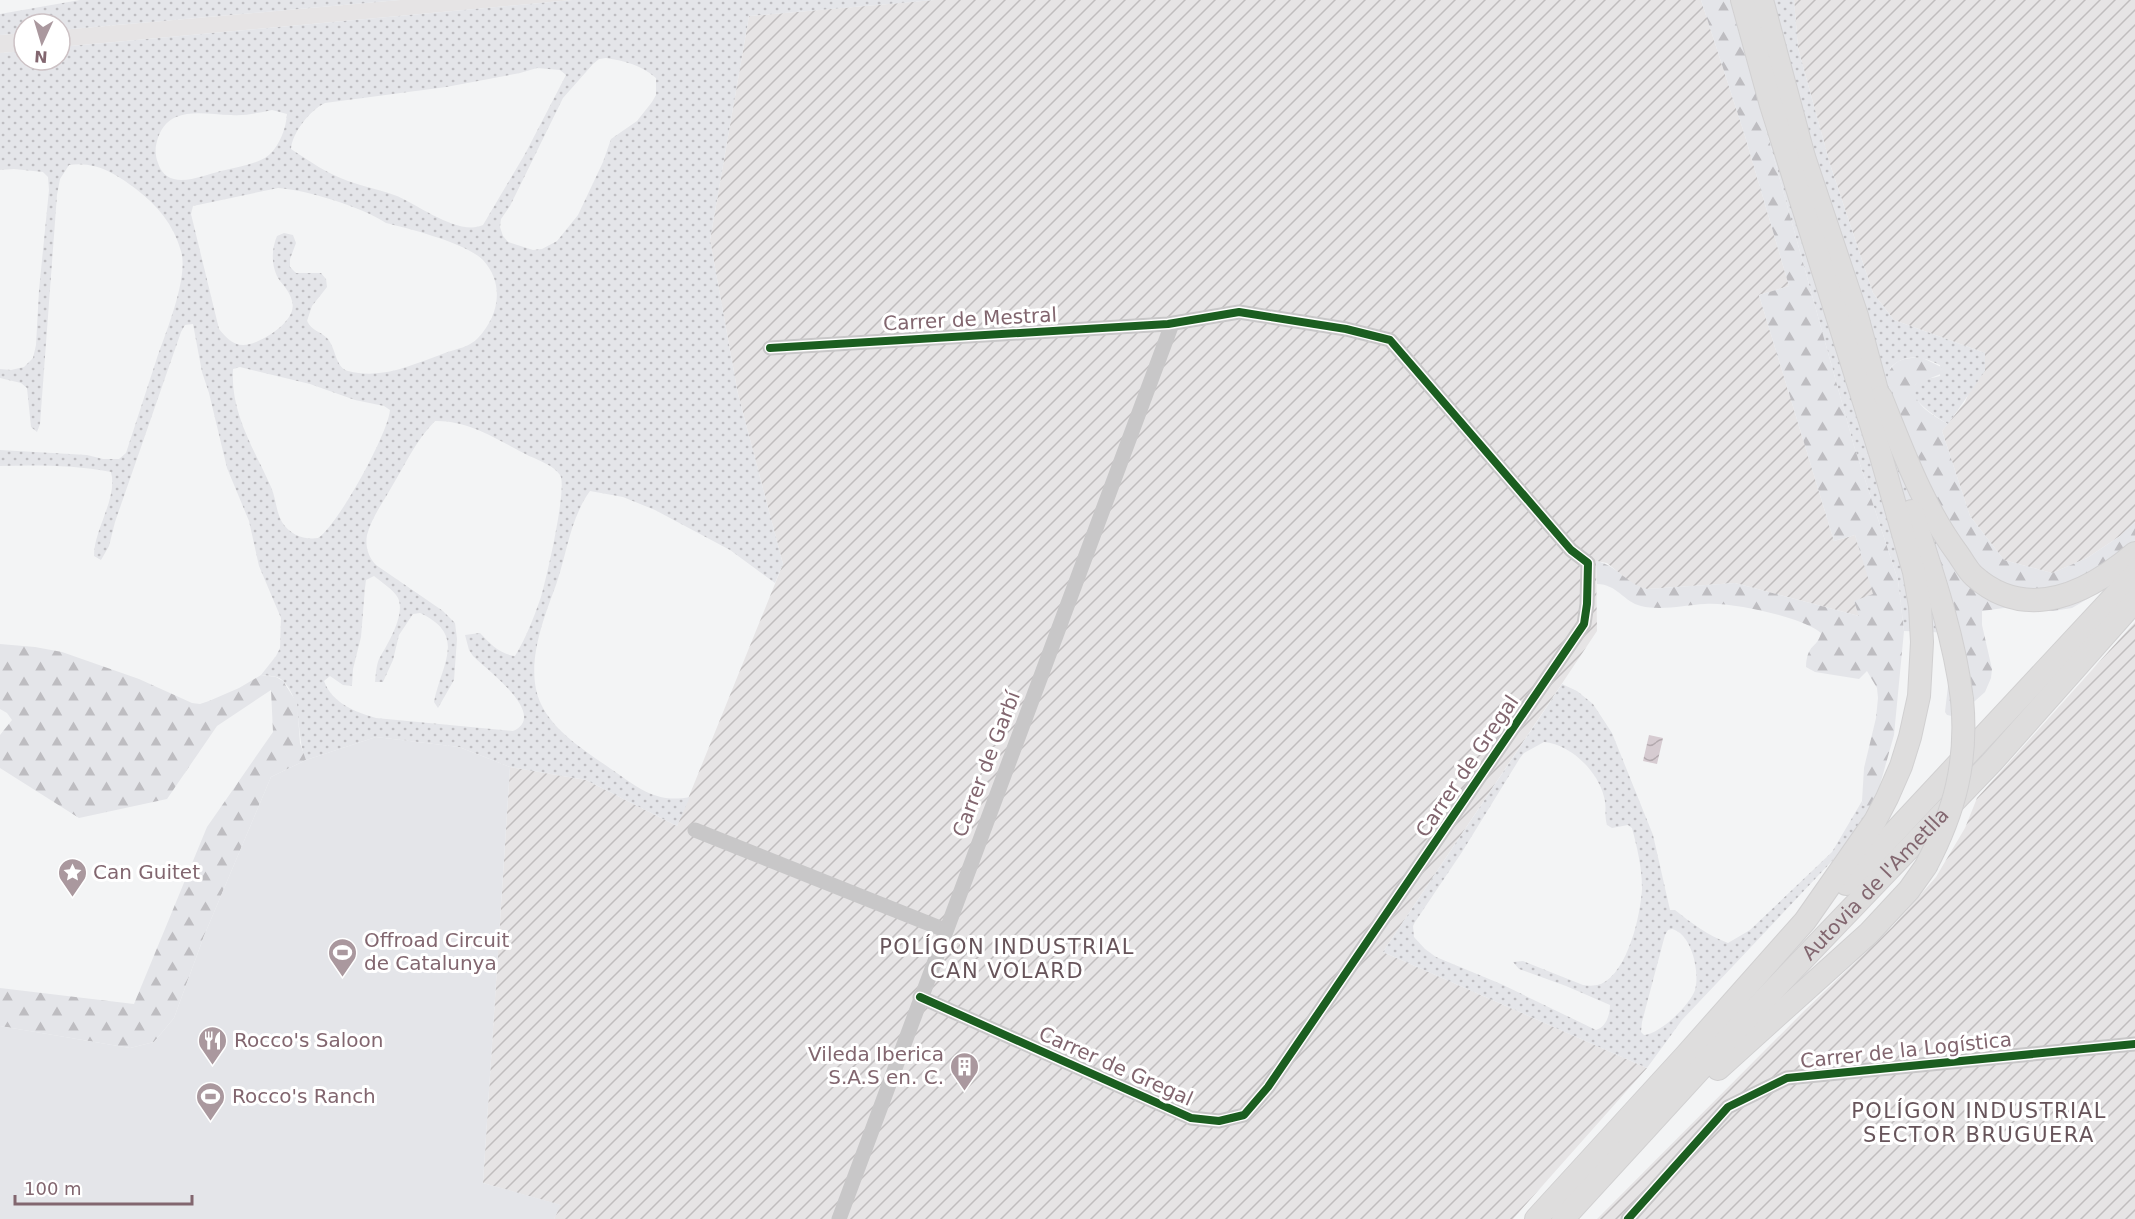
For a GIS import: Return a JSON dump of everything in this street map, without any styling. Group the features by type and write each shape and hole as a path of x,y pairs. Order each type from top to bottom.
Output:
{"highway":[{"path":"1536,1219 1686,1055 1804,921 1875,821 1901,766 1919,696 1922,642 1920,606 1914,572 1881,456 1790,167 1742,0"},
{"path":"1563,1219 1612,1165 1869,933 1903,898 1926,866 1948,819 1958,782 1963,739 1959,672 1857,316 1804,157 1762,0"},
{"path":"1876,386 1905,456 1949,543 1973,576 1990,588 2012,597 2037,601 2053,599 2083,590 2135,553"},
{"name":"Autovia de l'Ametlla","path":"1804,921 1846,883 2135,574"},
{"name":"Autovia de l'Ametlla","path":"1612,1165 1767,996 1992,762 2135,601"}],"street":[{"name":"Carrer de Gregal","path":"920,998 1191,1118 1219,1121 1244,1115 1268,1087 1584,624 1588,563 1571,550 1390,340 1346,329 1239,312 1172,324"},
{"name":"Carrer de Mestral","path":"770,348 1172,324"},
{"name":"Carrer de Garbí","path":"839,1219 1172,324"},
{"path":"695,830 945,930"},
{"name":"Carrer de la Logística","path":"1628,1219 1728,1107 1787,1078 2135,1044"}],"shaded area":[{"path":"400,0 572,0 72,46 72,29"},
{"path":"934,0 1701,0 1745,136 1789,286 1759,295 1834,541 1855,535 1874,594 1859,616 1735,583 1647,589 1635,586 1607,563 1596,561 1597,631 1383,952 1647,1068 1513,1219 554,1219 560,1205 483,1183 510,767 586,780 677,826 783,564 738,394 710,240 749,16"},
{"path":"1794,0 2135,0 2135,522 2120,536 2087,558 2052,573 2004,560 1970,516 1942,431 1965,402 1985,353 1894,320 1873,293 1830,164 1798,48"},
{"path":"12,34 12,52 0,53 0,35"},
{"path":"2135,622 2135,1219 1597,1219 1804,1011 1892,927 1936,877 1965,828 1977,798"}],"green space":[{"path":"80,0 400,0 72,29 72,12 12,12 12,34 0,35 0,14"},
{"path":"572,0 934,0 749,16 710,240 738,394 783,564 775,583 730,550 655,510 623,497 590,491 578,513 541,629 534,675 536,690 547,714 572,741 638,788 667,798 690,797 677,826 586,780 510,767 459,747 376,737 306,760 297,709 290,689 278,678 261,675 280,648 281,618 259,566 249,521 227,468 202,372 193,324 185,325 181,332 115,522 109,546 101,560 94,556 95,546 109,503 111,472 56,466 0,466 0,450 87,455 103,459 119,459 126,453 175,306 183,262 178,241 169,224 144,195 105,170 88,165 69,165 60,179 57,195 40,424 37,432 31,427 27,388 21,383 0,378 0,369 11,370 24,367 33,358 49,190 48,177 43,172 0,170 0,53 12,52 12,72 72,72 72,46","holes":["606,58 639,67 656,78 656,95 637,121 611,139 603,162 578,215 557,241 542,249 533,250 508,242 500,227 501,219 510,206 563,98 599,59","537,68 560,70 566,75 525,154 483,225 463,227 451,223 397,196 333,175 291,149 295,136 303,123 319,106 325,103 446,87","272,110 287,114 279,141 273,151 264,158 246,165 185,180 177,180 162,172 156,158 156,144 166,123 172,119 189,114 241,115","278,188 304,192 349,205 386,223 437,237 475,254 490,269 497,289 497,300 491,320 475,341 467,346 398,370 374,374 348,371 340,366 327,338 311,327 307,321 312,306 327,287 326,279 321,273 296,273 290,267 290,259 296,243 293,235 284,233 277,236 273,259 277,276 292,301 293,308 290,315 271,334 250,344 241,345 229,340 219,329 191,214 193,206","240,367 310,384 355,400 384,406 390,410 381,438 361,478 327,530 318,538 298,536 282,522 271,487 239,415 233,385 233,369","435,421 460,424 484,433 546,464 560,475 562,483 559,514 544,587 530,627 515,656 500,651 480,633 465,635 473,656 512,693 520,704 524,714 522,724 513,731 376,718 345,706 338,701 324,681 330,676 343,685 352,686 353,669 361,637 366,580 374,576 394,592 400,605 398,621 378,662 375,682 383,682 393,660 399,635 413,614 420,613 435,622 443,631 447,641 448,652 434,702 438,708 454,680 457,639 455,623 443,611 376,565 369,555 366,539 374,517 411,453"]},
{"path":"1701,0 1730,0 1854,446 1898,580 1904,631 1894,735 1874,806 1864,806 1862,801 1864,768 1876,718 1877,688 1867,671 1859,679 1815,672 1806,667 1808,654 1821,633 1807,625 1779,615 1731,605 1705,604 1657,608 1641,606 1610,587 1597,584 1596,561 1610,566 1633,583 1647,589 1735,583 1859,616 1854,601 1873,594 1855,535 1834,541 1759,295 1789,286 1745,136"},
{"path":"1730,0 1794,0 1798,48 1830,164 1873,293 1894,320 1985,353 1985,371 1948,424 1923,406 1913,394 1913,388 1917,383 1940,376 1940,365 1920,358 1907,358 1890,368 1939,519 1955,633 1904,631 1898,580 1854,446"},
{"path":"1923,358 1943,368 1943,373 1916,384 1914,387 1917,399 1925,409 1948,424 1942,431 1970,516 2004,560 2052,573 2087,558 2120,536 2135,522 2135,557 2089,598 2072,608 2053,611 2004,608 1982,611 1982,625 1992,669 1991,678 1985,692 1957,717 1947,715 1945,712 1949,677 1937,556 1939,519 1905,438 1888,376 1893,366 1901,360"},
{"path":"0,644 62,652 139,679 192,703 200,704 239,688 261,675 276,677 283,681 297,703 300,743 306,760 271,777 204,936 174,1018 154,1042 130,1048 0,1026 0,988 134,1004 207,827 273,732 271,690 217,726 167,799 79,818 0,768 0,735 12,720 0,709"},
{"path":"1562,684 1577,691 1593,704 1612,733 1653,835 1670,910 1675,910 1700,929 1728,943 1750,930 1832,852 1862,801 1864,806 1874,806 1833,860 1682,1020 1647,1068 1383,952","holes":["1544,742 1573,753 1589,769 1601,787 1607,825 1612,828 1628,825 1632,828 1639,857 1642,888 1636,927 1626,955 1619,968 1610,977 1599,985 1583,985 1523,961 1513,962 1519,969 1610,1005 1607,1020 1596,1030 1501,984 1436,957 1414,937 1415,922 1462,852 1520,758 1524,753","1672,929 1685,938 1693,955 1696,974 1695,990 1674,1018 1658,1030 1644,1035 1641,1032 1642,1022 1665,935 1668,930"]},
{"name":"Offroad Circuit de Catalunya","path":"376,737 459,747 510,767 483,1183 561,1205 554,1219 0,1219 0,1026 130,1048 154,1042 174,1018 204,936 271,777 306,760"}],"water":[{"path":"1649,735 1663,738 1657,764 1643,761"}],"cycle path":[{"path":"770,348 1168,324 1239,312 1346,329 1390,340 1571,550 1588,563 1584,624 1268,1087 1244,1115 1219,1121 1191,1118 920,997"},
{"path":"1628,1219 1728,1107 1787,1078 2135,1044"}],"place":[{"name":"Can Guitet","path":"72,898"},
{"name":"Offroad Circuit de Catalunya","path":"343,978"},
{"name":"Rocco's Saloon","path":"213,1066"},
{"name":"Vileda Iberica S.A.S en. C.","path":"965,1092"},
{"name":"Rocco's Ranch","path":"211,1122"}],"district":[{"name":"POLÍGON INDUSTRIAL CAN VOLARD","path":"1007,959"},
{"name":"POLÍGON INDUSTRIAL SECTOR BRUGUERA","path":"1979,1123"}]}
